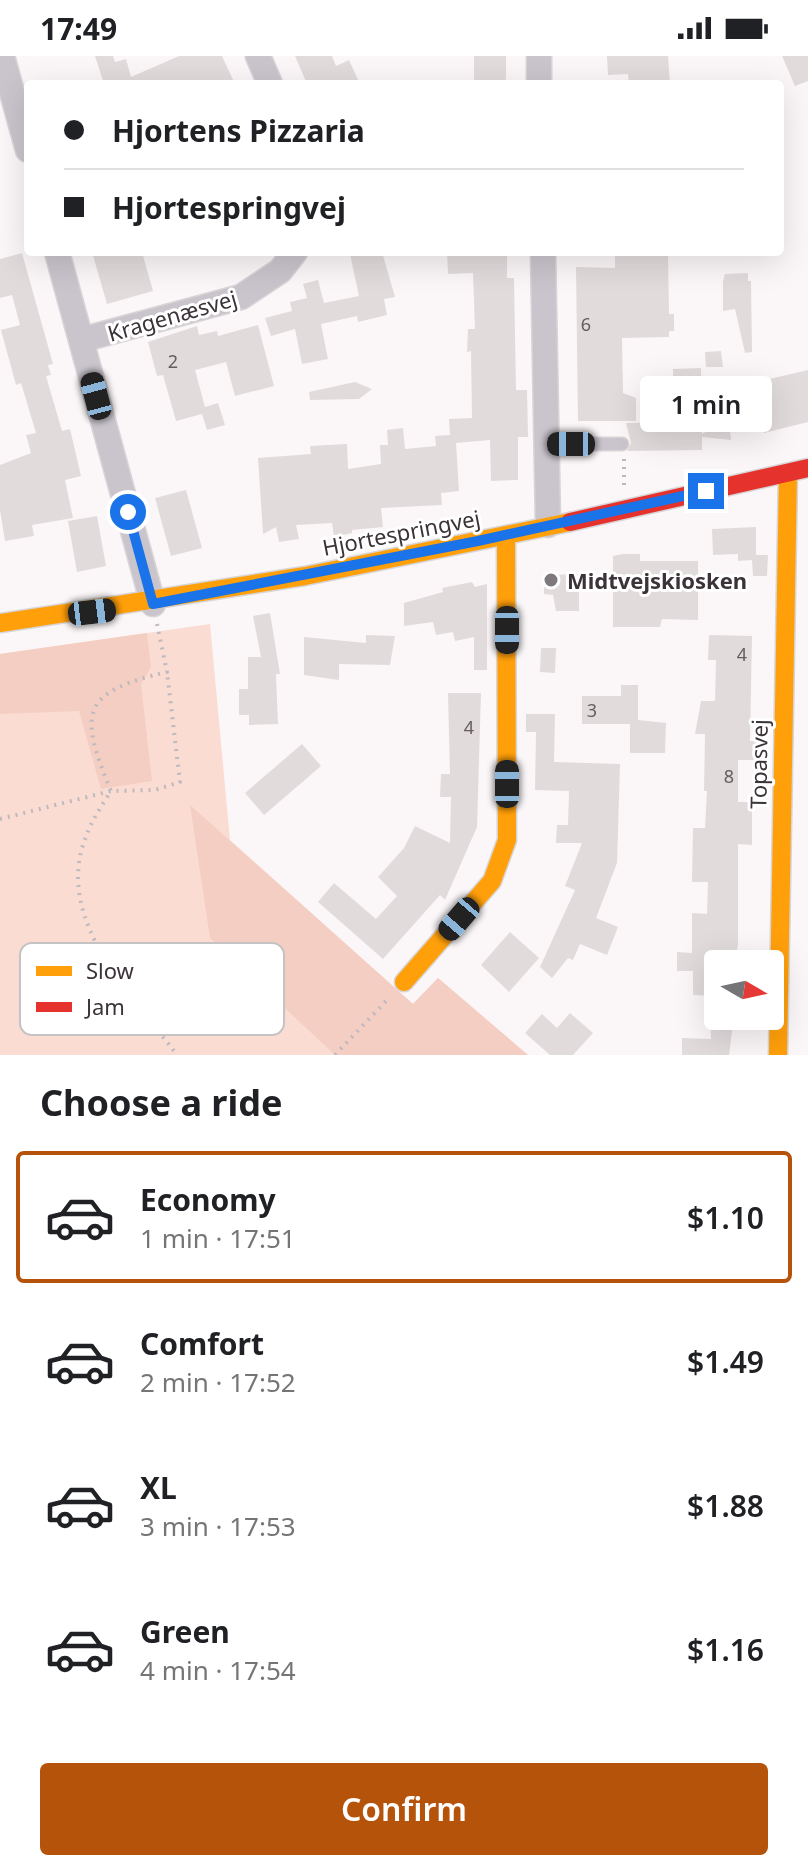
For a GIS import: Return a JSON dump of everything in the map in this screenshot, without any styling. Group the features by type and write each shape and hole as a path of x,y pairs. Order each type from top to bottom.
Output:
{"street":[{"path":"2,56 24,136"},
{"path":"258,56 268,80"},
{"path":"539,56 539,80"},
{"path":"58,256 153,604"},
{"name":"Kragenæsvej","path":"81,340 241,297 280,271 292,256"},
{"path":"543,256 548,525"},
{"name":"Hjortespringvej","path":"0,623 153,604 506,535 808,468"},
{"name":"Topasvej","path":"778,1055 788,473"},
{"path":"404,982 492,881 507,840 506,535"}],"lane":[{"path":"546,444 622,444"}],"path":[{"path":"622,444 624,508"},
{"path":"0,819 111,791 155,790 180,782 167,672 153,604"},
{"path":"111,791 93,749 90,730 93,711 120,683 167,672"},
{"path":"96,943 80,895 82,846 111,791"},
{"path":"335,1055 404,982"},
{"path":"162,1035 177,1055"}],"shaded area":[{"path":"210,624 230,840 413,1004 438,978 528,1055 0,1055 0,654"},
{"path":"147,633 151,667 141,684 152,781 101,789 79,711 0,714 0,654"},
{"path":"190,805 413,1004 438,978 528,1055 335,1055 284,1007 284,943 215,943 210,938"}],"building":[{"path":"95,56 113,56 115,62 126,59 131,77 179,56 222,56 233,80 103,80"},
{"path":"295,56 332,56 336,66 349,60 358,80 305,80"},
{"path":"474,56 506,56 505,80 474,80"},
{"path":"607,56 668,56 670,80 629,80 628,74 608,75"},
{"path":"782,56 808,56 808,81 795,86"},
{"path":"22,253 53,364 48,365 51,375 46,376 62,431 70,429 81,476 65,480 73,518 32,525 34,536 5,541 0,510 0,465 31,453 26,435 36,433 21,383 16,385 1,330 20,325 12,295 0,298 0,259"},
{"path":"93,256 143,256 153,291 107,304"},
{"path":"350,256 383,256 395,297 384,299 387,315 358,322 357,316 321,324 328,359 302,364 295,329 271,336 265,318 292,311 290,302 307,298 303,284 318,280 324,303 359,296"},
{"path":"447,256 507,256 507,278 514,278 516,390 527,390 528,437 518,437 518,480 491,481 490,440 456,443 459,491 441,493 442,505 381,508 383,527 352,530 352,533 334,537 332,523 296,525 299,539 279,542 276,527 263,534 258,458 311,454 310,446 347,444 348,469 381,464 380,445 388,445 387,430 403,428 405,449 436,446 435,436 450,435 449,419 472,418 471,351 467,352 468,329 475,329 473,273 448,274"},
{"path":"615,256 668,256 669,314 674,314 674,331 669,331 669,337 622,338 623,393 636,398 636,421 578,421 576,267 615,268"},
{"path":"748,273 748,281 751,281 752,352 745,353 735,309 723,311 723,281 725,274"},
{"path":"258,325 274,386 235,396 226,362 195,370 205,407 218,403 225,425 207,430 202,414 176,421 163,375 157,376 148,342 197,326 199,335 217,331 218,336"},
{"path":"721,351 723,367 706,367 705,352"},
{"path":"701,368 702,434 729,419 731,440 702,437 702,450 627,451 631,443 626,423 674,422 673,369"},
{"path":"808,370 808,422 764,433 758,410 767,408 761,381"},
{"path":"355,382 372,389 359,399 310,400 309,392"},
{"path":"186,490 202,548 171,556 155,498"},
{"path":"97,516 106,566 77,572 68,521"},
{"path":"756,527 756,555 768,555 767,576 753,576 752,560 738,561 738,554 713,555 712,529"},
{"path":"640,554 640,561 698,561 698,620 662,619 660,627 613,627 613,556"},
{"path":"579,574 579,611 556,611 553,595 544,594 544,575"},
{"path":"472,582 475,587 487,584 487,670 474,670 474,637 455,641 453,632 436,635 433,622 404,626 404,603 443,592 442,588"},
{"path":"270,613 280,674 276,674 278,724 249,725 249,715 239,715 239,689 248,689 248,657 261,657 253,616"},
{"path":"366,635 395,636 390,665 339,664 339,680 304,675 304,637 366,643"},
{"path":"709,635 752,636 750,741 764,741 764,760 738,760 738,802 752,802 752,845 738,844 738,944 737,950 704,950 704,995 693,995 693,971 677,971 677,952 692,953 692,913 707,914 708,882 692,882 693,828 705,828 707,791 704,791 705,734 695,734 701,701 715,701 716,660 708,660"},
{"path":"541,648 556,648 555,673 540,672"},
{"path":"621,685 638,685 638,720 666,723 665,753 630,753 630,724 582,724 582,696 621,696"},
{"path":"448,693 481,693 477,827 445,900 440,895 383,959 318,902 334,883 376,919 397,896 378,877 404,848 415,826 450,843 451,797 440,797 441,774 450,774"},
{"path":"526,714 555,714 554,762 620,764 617,863 596,918 618,927 607,955 580,944 573,960 568,958 552,978 540,967 575,890 565,886 582,843 556,843 557,825 568,825 569,791 535,790 536,732 526,732"},
{"path":"302,744 321,766 264,815 245,793"},
{"path":"510,932 539,958 509,992 481,965"},
{"path":"570,1013 593,1033 573,1055 550,1055 525,1033 542,1014 557,1028"},
{"path":"711,1030 732,1030 729,1055 682,1055 682,1038 711,1039"}],"traffic: slow":[{"path":"778,1055 788,473"},
{"path":"0,623 305,576 570,522"},
{"path":"404,982 492,881 507,840 506,535"}],"traffic: jam":[{"path":"570,522 808,468"}],"place":[{"name":"Midtvejskiosken","path":"551,580"}],"route":[{"path":"128,512 153,604 478,541 706,491"}]}
